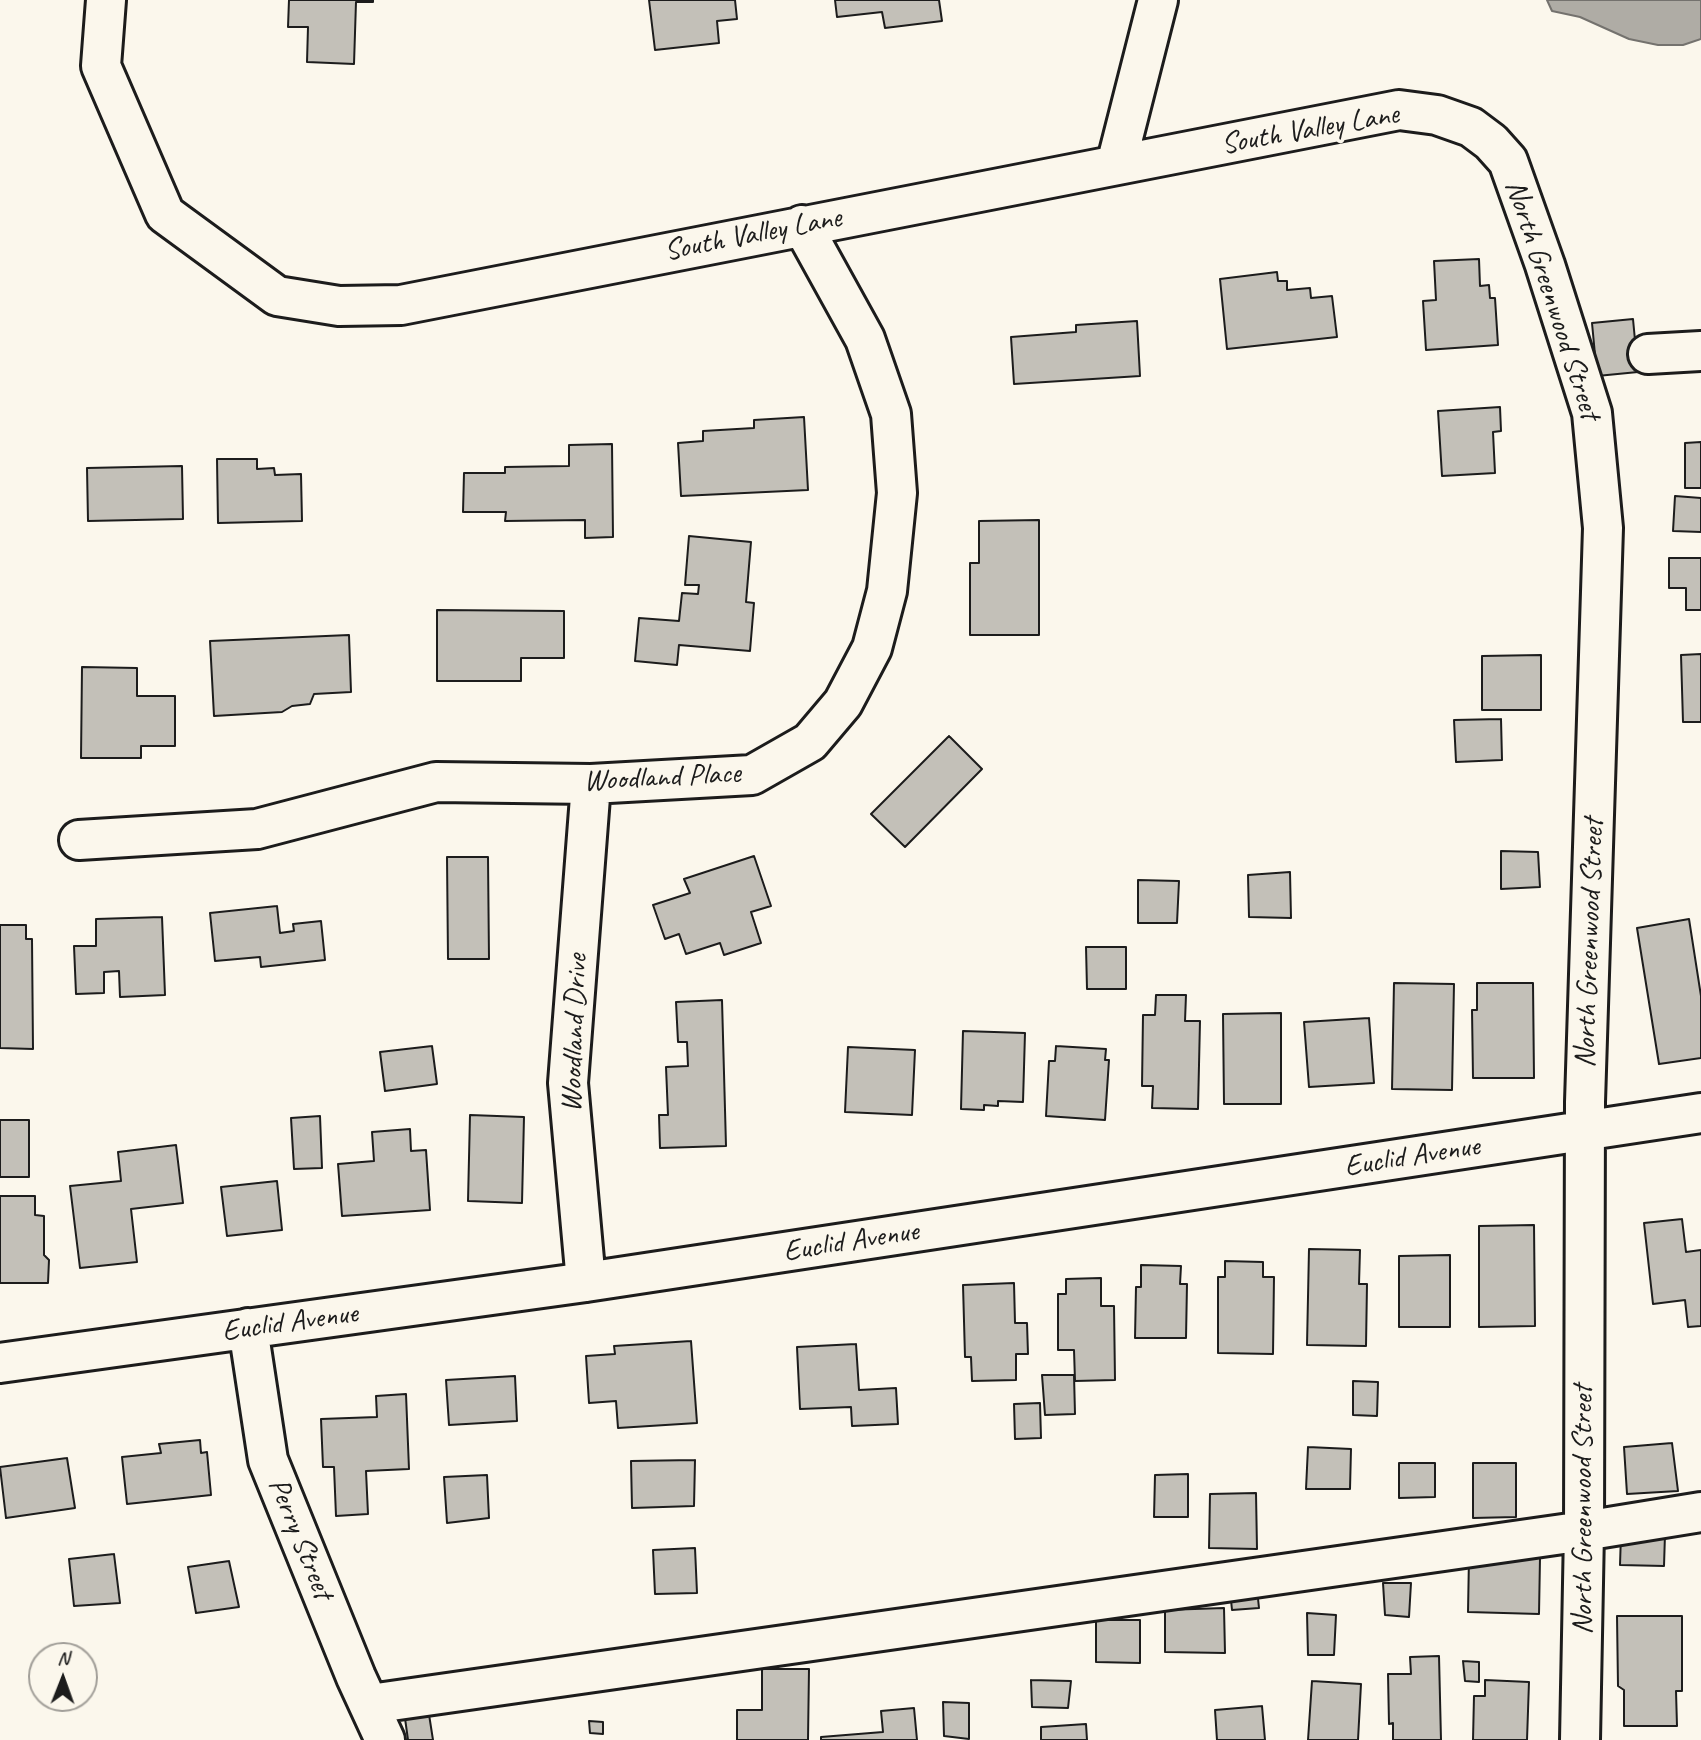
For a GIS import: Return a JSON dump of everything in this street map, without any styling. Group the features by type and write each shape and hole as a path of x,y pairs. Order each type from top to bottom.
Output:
{"street":[{"name":"South Valley Lane","path":"106,0 102,66 165,214 277,296 339,306 401,305 1399,110 1437,115 1471,127 1491,142 1508,161"},
{"path":"1116,165 1158,0"},
{"name":"North Greenwood Street","path":"1508,161 1545,265 1592,413 1604,528 1584,1131 1584,1531 1580,1740"},
{"name":"Woodland Place","path":"79,840 257,829 436,782 590,784 752,775 810,742 843,703 872,648 887,591 897,493 891,414 865,339 802,225"},
{"path":"1648,354 1701,351"},
{"name":"Woodland Drive","path":"586,1282 568,1083 590,784"},
{"name":"Euclid Avenue","path":"0,1363 586,1282 1701,1113"},
{"name":"Perry Street","path":"248,1328 268,1460 356,1677 385,1740"},
{"path":"370,1704 1584,1531 1701,1512"}],"shaded area":[{"path":"1547,0 1701,0 1701,39 1683,45 1658,45 1629,39 1580,17 1552,11"}],"building":[{"path":"289,0 373,0 356,2 354,64 307,62 308,27 288,27"},
{"path":"649,0 735,0 737,19 717,21 719,43 655,50"},
{"path":"835,0 939,0 942,21 885,28 882,12 837,17"},
{"path":"1479,259 1480,286 1489,285 1490,298 1495,298 1498,345 1426,350 1423,301 1436,300 1434,261"},
{"path":"1277,272 1278,281 1287,281 1287,290 1310,288 1311,298 1332,296 1337,337 1227,349 1220,279"},
{"path":"1633,319 1638,372 1597,376 1592,323"},
{"path":"1137,321 1140,376 1014,384 1011,337 1076,332 1076,325"},
{"path":"1500,407 1501,431 1493,432 1495,473 1442,476 1438,411"},
{"path":"804,417 808,490 681,496 678,443 703,441 703,431 754,428 754,420"},
{"path":"1701,442 1701,488 1685,488 1685,443"},
{"path":"612,444 613,537 585,538 585,520 505,521 506,512 463,512 464,473 505,473 505,467 569,466 569,445"},
{"path":"217,459 257,459 257,469 274,468 275,475 301,474 302,521 218,523"},
{"path":"182,466 183,519 88,521 87,468"},
{"path":"1675,496 1701,498 1701,532 1673,531"},
{"path":"1039,520 1039,635 970,635 970,563 979,563 979,521"},
{"path":"689,536 751,542 746,602 754,603 750,651 679,645 677,665 635,661 639,618 679,621 682,593 698,594 699,585 685,585"},
{"path":"1669,558 1701,558 1701,610 1686,610 1686,588 1669,588"},
{"path":"437,610 564,611 564,658 521,658 521,681 437,681"},
{"path":"349,635 351,692 314,694 310,704 292,706 282,712 214,716 210,641"},
{"path":"1701,654 1701,722 1683,722 1681,655"},
{"path":"1541,655 1541,710 1482,710 1482,656"},
{"path":"82,667 137,668 137,696 175,696 175,746 141,746 141,758 81,758"},
{"path":"1501,719 1502,760 1456,762 1454,720"},
{"path":"949,736 982,769 905,847 871,814"},
{"path":"1501,851 1538,852 1540,887 1501,889"},
{"path":"754,856 771,906 751,912 761,943 724,955 720,943 686,954 679,934 665,939 653,905 690,893 684,879"},
{"path":"447,857 488,857 489,959 448,959"},
{"path":"1290,872 1291,918 1249,917 1248,875"},
{"path":"1138,880 1179,881 1177,923 1138,923"},
{"path":"277,906 280,933 294,931 293,924 321,921 325,960 261,967 260,957 215,961 210,913"},
{"path":"162,917 165,995 120,997 119,971 104,972 104,993 76,994 74,946 96,946 96,919"},
{"path":"1689,919 1701,996 1701,1058 1659,1064 1637,928"},
{"path":"0,925 26,925 26,939 32,939 33,1049 0,1048"},
{"path":"1086,947 1126,947 1126,989 1087,989"},
{"path":"1394,983 1454,984 1452,1090 1392,1089"},
{"path":"1477,983 1533,983 1534,1078 1473,1078 1472,1010 1477,1010"},
{"path":"1156,995 1186,995 1185,1021 1200,1021 1198,1109 1152,1108 1153,1086 1142,1086 1143,1015 1155,1015"},
{"path":"722,1000 726,1146 660,1148 659,1115 668,1115 666,1067 688,1066 687,1042 678,1042 676,1002"},
{"path":"1281,1013 1281,1104 1224,1104 1223,1014"},
{"path":"1369,1018 1374,1083 1309,1087 1304,1022"},
{"path":"963,1031 1025,1033 1023,1102 998,1101 998,1106 984,1105 984,1110 961,1109"},
{"path":"432,1046 437,1084 385,1091 380,1052"},
{"path":"1056,1046 1106,1049 1105,1060 1109,1060 1105,1120 1046,1116 1049,1061 1055,1061"},
{"path":"848,1047 915,1050 912,1115 845,1112"},
{"path":"470,1115 524,1117 522,1203 468,1201"},
{"path":"320,1116 322,1168 294,1169 291,1118"},
{"path":"0,1120 29,1120 29,1177 0,1177"},
{"path":"410,1129 411,1151 426,1150 430,1210 342,1216 338,1164 374,1161 372,1132"},
{"path":"176,1145 183,1203 131,1209 137,1262 80,1268 70,1186 121,1181 118,1152"},
{"path":"277,1181 282,1230 227,1236 221,1187"},
{"path":"0,1196 35,1196 35,1215 44,1216 44,1255 49,1260 48,1283 0,1283"},
{"path":"1682,1219 1686,1252 1701,1250 1701,1326 1688,1327 1685,1300 1653,1304 1644,1223"},
{"path":"1534,1225 1535,1326 1479,1327 1479,1226"},
{"path":"1309,1249 1360,1250 1359,1284 1367,1284 1366,1346 1307,1345"},
{"path":"1450,1255 1450,1327 1399,1327 1399,1256"},
{"path":"1225,1261 1263,1262 1263,1277 1274,1277 1273,1354 1218,1353 1218,1277 1225,1277"},
{"path":"1141,1265 1181,1266 1180,1284 1187,1284 1186,1338 1135,1338 1136,1287 1141,1287"},
{"path":"1101,1278 1101,1306 1114,1306 1115,1380 1075,1381 1074,1350 1058,1350 1058,1294 1066,1294 1066,1279"},
{"path":"1014,1283 1015,1323 1027,1323 1028,1354 1016,1354 1016,1380 972,1381 971,1357 965,1357 963,1285"},
{"path":"691,1341 697,1423 618,1428 616,1401 589,1403 586,1356 615,1354 614,1346"},
{"path":"856,1344 859,1390 896,1388 898,1424 852,1426 851,1407 800,1409 797,1347"},
{"path":"1042,1375 1074,1375 1075,1414 1045,1415"},
{"path":"515,1376 517,1421 449,1425 446,1380"},
{"path":"1353,1381 1378,1382 1377,1416 1353,1415"},
{"path":"406,1394 409,1469 366,1471 368,1514 336,1516 334,1467 323,1467 321,1419 377,1417 376,1396"},
{"path":"1040,1403 1041,1438 1015,1439 1014,1404"},
{"path":"200,1440 201,1453 207,1452 211,1495 127,1504 122,1457 161,1453 159,1444"},
{"path":"1672,1443 1678,1491 1627,1494 1624,1447"},
{"path":"1308,1447 1351,1449 1350,1489 1306,1489"},
{"path":"67,1458 75,1508 6,1518 0,1467"},
{"path":"695,1460 694,1506 632,1508 631,1461"},
{"path":"1399,1463 1435,1463 1435,1497 1399,1498"},
{"path":"1473,1463 1516,1463 1516,1517 1473,1518"},
{"path":"1188,1474 1188,1517 1154,1517 1155,1475"},
{"path":"487,1475 489,1518 447,1523 444,1477"},
{"path":"1256,1493 1257,1549 1209,1548 1210,1494"},
{"path":"1621,1534 1665,1534 1664,1566 1620,1565"},
{"path":"695,1548 697,1593 655,1594 653,1550"},
{"path":"114,1554 120,1603 74,1606 69,1559"},
{"path":"1469,1557 1540,1558 1539,1614 1468,1612"},
{"path":"229,1561 239,1607 196,1613 188,1567"},
{"path":"1383,1583 1411,1583 1409,1617 1385,1615"},
{"path":"1257,1589 1259,1608 1232,1610 1230,1590"},
{"path":"1224,1608 1225,1653 1165,1652 1165,1610"},
{"path":"1307,1613 1336,1615 1334,1655 1308,1655"},
{"path":"1617,1616 1682,1616 1682,1691 1676,1691 1677,1726 1624,1726 1624,1690 1618,1686"},
{"path":"1096,1620 1140,1620 1140,1663 1096,1662"},
{"path":"1439,1656 1441,1740 1393,1740 1393,1723 1389,1724 1388,1674 1411,1674 1410,1657"},
{"path":"1463,1661 1479,1662 1479,1682 1465,1681"},
{"path":"762,1669 809,1669 808,1740 737,1740 737,1710 762,1710"},
{"path":"1031,1680 1071,1681 1068,1708 1032,1707"},
{"path":"1485,1680 1529,1682 1527,1740 1473,1740 1474,1696 1485,1696"},
{"path":"1312,1681 1361,1684 1358,1740 1308,1740"},
{"path":"943,1702 969,1703 969,1739 944,1736"},
{"path":"1262,1706 1265,1740 1217,1740 1215,1710"},
{"path":"428,1708 433,1740 408,1740 404,1711"},
{"path":"914,1708 917,1740 821,1740 821,1737 883,1732 881,1711"},
{"path":"589,1721 603,1722 603,1734 590,1733"},
{"path":"1086,1724 1087,1740 1041,1740 1041,1727"}]}
